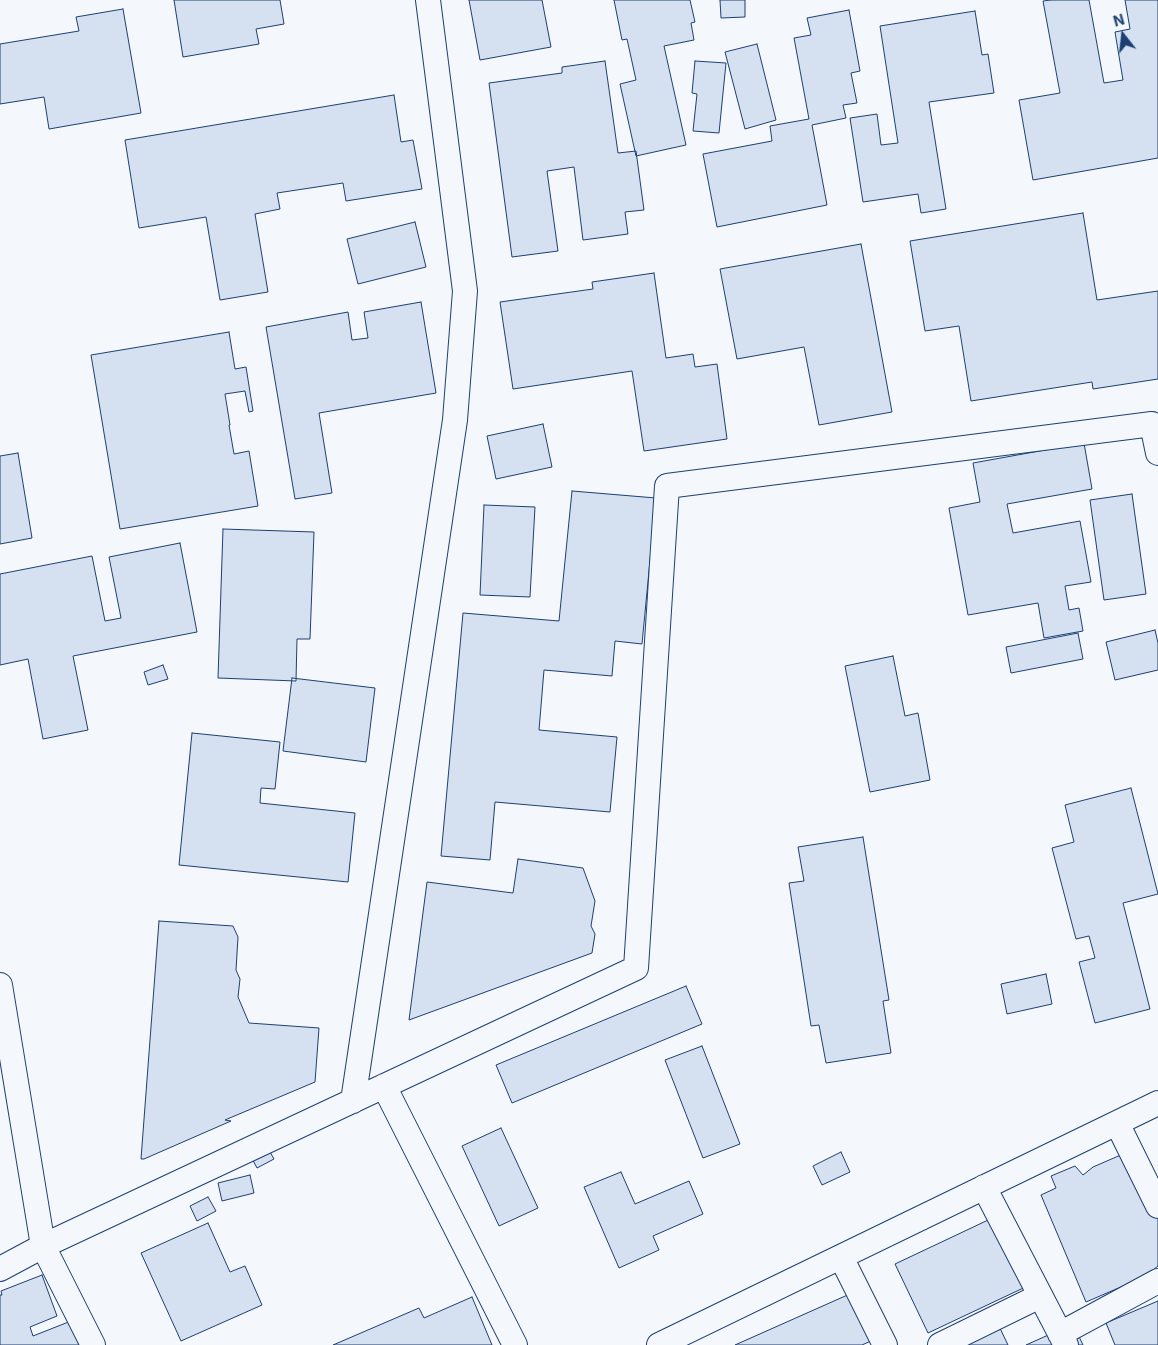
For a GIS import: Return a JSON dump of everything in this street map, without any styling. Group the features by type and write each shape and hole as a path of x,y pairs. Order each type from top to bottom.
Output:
{"street":[{"path":"353,1101 455,420 465,291 428,0"},
{"path":"0,1269 43,1246 636,968 667,486 1155,423 1158,454"},
{"path":"0,985 43,1246 93,1345"},
{"path":"384,1086 515,1345"},
{"path":"659,1345 1158,1103"},
{"path":"1117,1123 1158,1206"},
{"path":"984,1187 1063,1340 1158,1281"},
{"path":"840,1257 885,1345"},
{"path":"940,1345 1040,1296"}],"building":[{"path":"174,0 280,0 284,24 256,29 259,44 183,57"},
{"path":"469,0 542,0 551,47 480,60"},
{"path":"614,0 690,0 695,22 691,23 694,40 664,46 686,145 636,156 620,84 636,80 627,39 622,40"},
{"path":"720,0 745,0 745,17 721,18"},
{"path":"1089,0 1104,83 1123,80 1115,32 1130,29 1125,0 1158,0 1158,158 1033,180 1019,100 1060,93 1043,1"},
{"path":"123,9 141,113 49,129 44,97 0,104 0,44 79,31 76,17"},
{"path":"849,10 860,71 851,73 857,103 843,105 846,118 812,125 827,205 717,227 703,154 772,141 770,126 809,119 794,38 811,35 807,18"},
{"path":"975,11 982,55 988,54 994,93 929,102 946,209 921,213 918,194 863,202 850,118 877,114 881,145 898,143 880,26"},
{"path":"757,44 776,120 745,129 725,52"},
{"path":"605,61 618,153 636,151 644,210 625,212 628,234 583,240 574,167 547,171 558,251 512,257 489,83 562,73 562,67"},
{"path":"695,61 726,63 719,133 693,131 697,94 692,93"},
{"path":"394,95 401,142 413,140 422,189 346,201 343,183 277,193 280,209 255,214 268,292 220,300 206,217 139,228 125,140"},
{"path":"1083,213 1097,300 1158,291 1158,379 1093,389 1092,382 971,401 959,326 925,331 910,241"},
{"path":"415,222 426,267 358,284 347,239"},
{"path":"861,244 892,412 819,425 804,347 737,359 720,269"},
{"path":"654,273 666,358 693,354 695,367 717,364 727,439 644,451 632,371 513,389 500,302 593,289 592,282"},
{"path":"421,302 436,393 319,413 332,493 295,499 266,327 348,312 352,340 368,338 364,312"},
{"path":"229,332 235,369 246,367 253,411 249,412 245,391 225,394 229,425 234,454 249,451 258,506 120,529 91,355"},
{"path":"543,424 552,467 496,479 487,436"},
{"path":"1084,443 1092,489 1007,504 1013,533 1080,521 1091,582 1065,586 1069,610 1079,608 1083,631 1044,638 1038,603 968,615 949,508 980,502 973,463"},
{"path":"18,453 32,538 0,544 0,456"},
{"path":"572,491 656,498 642,644 615,641 612,676 544,670 539,730 617,737 610,812 495,802 490,860 441,856 463,613 559,621"},
{"path":"1132,494 1146,594 1104,600 1090,500"},
{"path":"484,505 535,507 530,597 480,595"},
{"path":"223,529 314,532 310,639 297,639 296,681 218,678"},
{"path":"180,543 197,632 73,656 88,730 43,739 28,659 0,665 0,574 92,556 105,621 121,618 109,557"},
{"path":"1155,630 1158,643 1158,670 1115,680 1106,642"},
{"path":"1078,633 1083,659 1011,673 1006,647"},
{"path":"893,656 905,716 918,713 930,780 870,792 845,666"},
{"path":"163,665 168,679 148,685 144,672"},
{"path":"292,678 375,688 366,762 283,751"},
{"path":"192,733 280,742 275,789 261,788 260,803 355,813 348,882 179,865"},
{"path":"1131,788 1158,894 1123,903 1150,1009 1095,1023 1079,962 1095,958 1089,936 1076,939 1052,848 1074,842 1065,805"},
{"path":"863,837 889,1000 883,1001 891,1053 826,1063 819,1025 811,1026 789,883 804,881 798,847"},
{"path":"518,859 583,868 595,901 591,926 595,934 592,953 409,1020 427,882 513,893"},
{"path":"159,921 233,926 238,937 236,970 240,979 238,997 249,1023 319,1028 315,1082 225,1120 231,1121 141,1159"},
{"path":"1046,974 1052,1004 1007,1014 1001,984"},
{"path":"686,986 702,1024 512,1103 496,1065"},
{"path":"702,1046 740,1144 703,1158 665,1060"},
{"path":"501,1128 538,1208 499,1226 462,1146"},
{"path":"266,1145 274,1159 257,1168 249,1153"},
{"path":"1130,1151 1158,1208 1158,1266 1144,1277 1086,1302 1041,1195 1056,1188 1051,1176 1075,1166 1083,1175 1093,1167"},
{"path":"841,1152 850,1172 822,1185 813,1166"},
{"path":"621,1172 635,1204 689,1181 703,1214 653,1236 659,1250 619,1268 584,1187"},
{"path":"250,1175 254,1193 222,1201 218,1183"},
{"path":"208,1197 216,1211 197,1221 190,1206"},
{"path":"1003,1213 1036,1282 928,1333 895,1264"},
{"path":"208,1223 230,1272 245,1266 262,1305 181,1341 141,1253"},
{"path":"42,1275 57,1316 30,1327 33,1336 71,1321 80,1345 0,1345 1,1291"},
{"path":"861,1289 882,1336 862,1345 735,1345"},
{"path":"472,1297 492,1345 333,1345 419,1308 424,1318"},
{"path":"1158,1301 1158,1345 1115,1345 1106,1323"},
{"path":"998,1324 1008,1345 951,1345"},
{"path":"1073,1324 1083,1345 1026,1345"}]}
